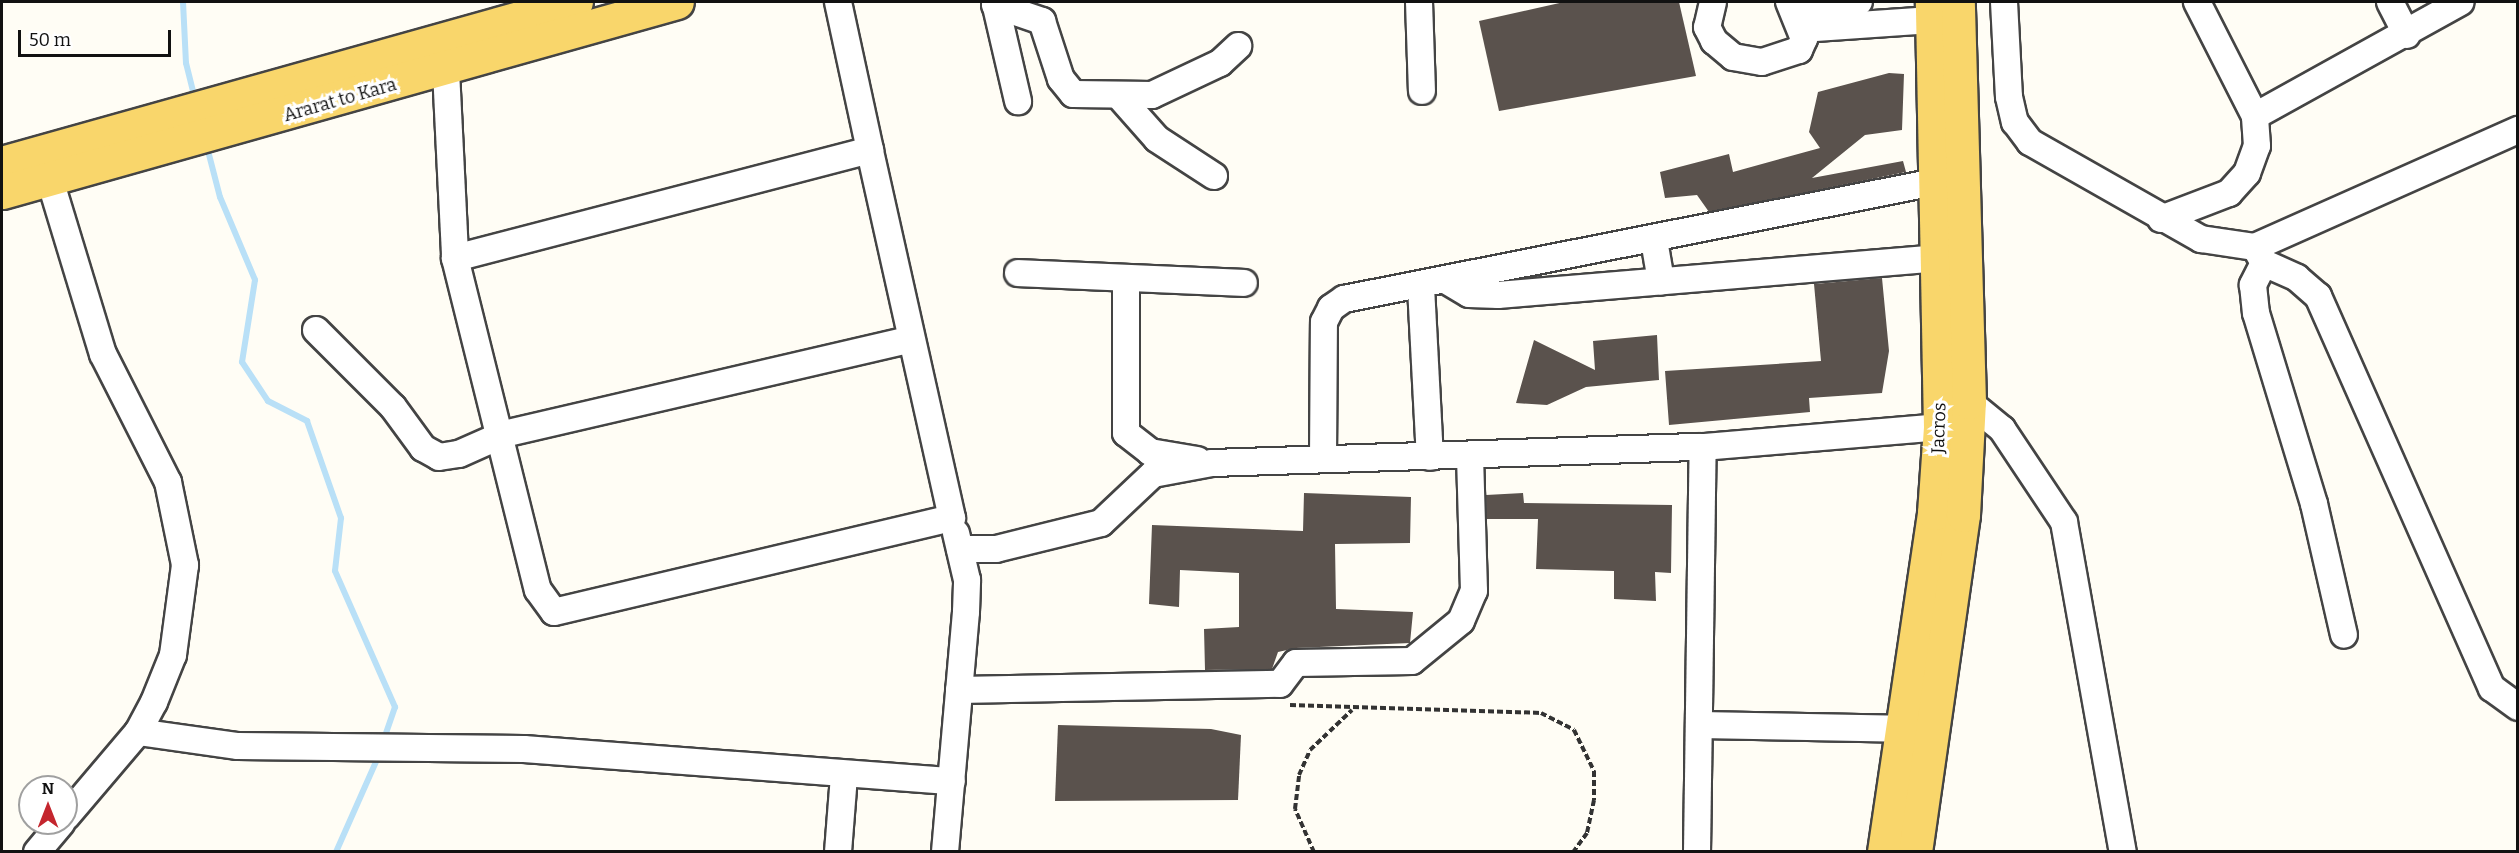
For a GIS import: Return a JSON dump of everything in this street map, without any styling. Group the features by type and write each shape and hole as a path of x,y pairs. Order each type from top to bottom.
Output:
{"main road":[{"name":"Ararat to Kara","path":"445,56 576,2"},
{"name":"Ararat to Kara","path":"2,163 152,120 234,115 445,56 677,2"},
{"name":"Jacros","path":"1914,852 1949,514 1940,427 1940,258 1935,182 1941,8"},
{"name":"Jacros","path":"1884,852 1901,729 1949,514 1969,402 1941,8"},
{"name":"Ararat to Kara","path":"2,192 188,144 234,115"}],"street":[{"path":"838,2 911,339 967,580 945,852"},
{"path":"1419,2 1422,91"},
{"path":"1713,2 1707,27 1733,57 1762,62 1786,57 1799,50 1795,12"},
{"path":"1795,12 1859,2"},
{"path":"2004,2 2015,122 2047,153 2161,219 2201,239 2260,255 2297,278 2318,296 2492,688 2517,707"},
{"path":"2161,219 2235,186 2257,146 2255,116 2197,2"},
{"path":"2390,2 2407,35"},
{"path":"2255,116 2407,35 2461,2"},
{"path":"995,3 1042,21 1061,79 1073,94 1152,95 1220,63 1238,46"},
{"path":"995,3 1018,101"},
{"path":"1795,12 1941,8"},
{"path":"445,56 455,258 504,434 538,590 554,612 952,518"},
{"path":"1119,96 1157,139 1214,176"},
{"path":"2260,255 2517,130"},
{"path":"455,258 870,150"},
{"path":"50,180 103,354 168,482 177,511 185,565 182,610 173,655 138,732 78,803"},
{"path":"1323,458 1324,322 1331,308 1344,299 1448,282 1935,182"},
{"path":"1654,240 1661,281"},
{"path":"2260,255 2253,285 2256,313 2313,504 2344,635"},
{"path":"1448,282 1469,294 1498,295 1940,258"},
{"path":"1018,273 1244,283"},
{"path":"1126,278 1126,433 1150,452 1212,462"},
{"path":"1421,287 1430,457"},
{"path":"316,330 393,407 423,448 439,457 459,454 504,434 911,339"},
{"path":"1969,402 2002,429 2064,522 2123,852"},
{"path":"960,549 996,549 1101,524 1153,474 1212,462 1470,456 1703,447 1940,427"},
{"path":"1696,852 1700,725 1703,447"},
{"path":"959,690 1280,684 1296,663 1412,661 1461,621 1474,591 1470,456"},
{"path":"1700,725 1901,729"},
{"path":"138,732 238,746 384,752 524,749 844,776 952,781"},
{"path":"838,852 844,776"},
{"path":"36,852 51,835"}],"path":[{"path":"1278,703 1352,709 1540,713 1574,730 1594,771 1594,800 1587,833 1573,852"},
{"path":"1314,852 1295,809 1299,775 1310,750 1352,709"}],"building":[{"path":"1564,2 1679,2 1696,76 1499,111 1479,21"},
{"path":"1889,73 1904,74 1902,130 1865,135 1812,178 1903,161 1906,172 1709,212 1697,195 1665,198 1660,172 1729,154 1733,172 1820,148 1809,132 1818,92"},
{"path":"1882,278 1889,351 1882,393 1809,398 1810,412 1669,425 1665,371 1821,361 1814,284"},
{"path":"1657,335 1659,380 1586,387 1547,405 1516,403 1534,340 1595,370 1593,341"},
{"path":"1304,493 1411,497 1410,543 1335,544 1336,609 1413,612 1410,643 1296,648 1278,652 1272,669 1205,670 1204,629 1239,627 1239,573 1180,570 1179,607 1149,604 1152,525 1303,531"},
{"path":"1523,493 1524,503 1672,505 1671,573 1655,572 1656,601 1614,599 1614,571 1536,569 1538,519 1487,519 1486,495"},
{"path":"1058,725 1211,729 1241,735 1238,800 1055,801"}],"waterway":[{"path":"183,2 186,63 195,99"},
{"path":"206,143 220,197 255,280 242,362 268,401 307,421 341,518 335,571 395,707 383,742"},
{"path":"336,852 379,755"}]}
